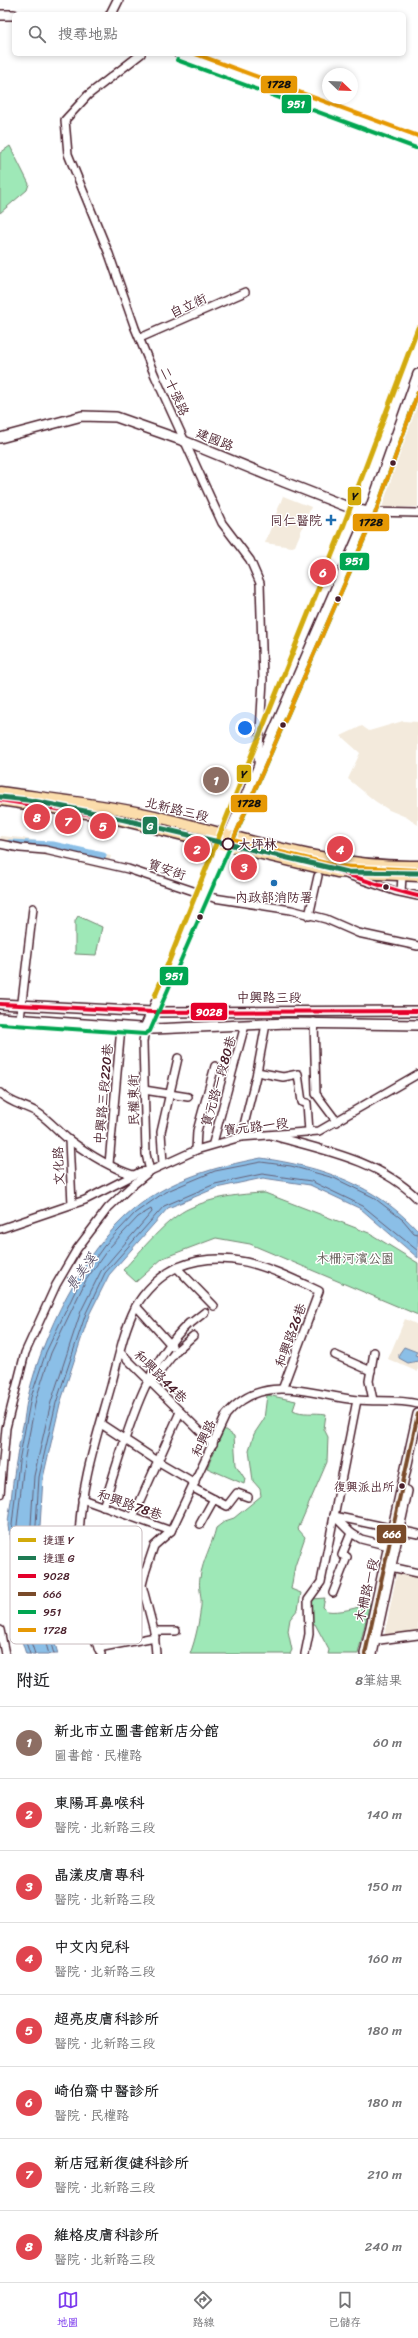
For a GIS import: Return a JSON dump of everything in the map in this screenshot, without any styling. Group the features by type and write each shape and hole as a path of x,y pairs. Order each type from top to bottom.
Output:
{"main road":[{"name":"北新路三段","path":"0,792 122,809 343,872 418,876"},
{"name":"北新路三段","path":"0,800 100,816 308,854 388,865 418,866"}],"street":[{"path":"113,12 118,0"},
{"path":"0,15 12,15"},
{"name":"二十張路","path":"138,56 88,95 65,120 68,154 118,276 140,338 184,440 222,523 250,560 260,583 263,680 258,768"},
{"path":"184,56 418,142"},
{"name":"自立街","path":"140,338 245,292"},
{"path":"145,1028 369,512 418,374"},
{"name":"建國路","path":"0,438 82,416 116,417 184,440 291,485 353,508 369,512 418,514"},
{"name":"寶安街","path":"0,844 20,848 45,850 128,869 203,894 291,910 309,916 326,919 358,933 418,946"},
{"path":"388,865 388,871 402,876 400,892"},
{"path":"343,872 400,892 418,896"},
{"path":"309,916 318,876"},
{"path":"20,1019 33,908"},
{"name":"中興路三段","path":"0,1004 152,1012 418,1011"},
{"name":"中興路三段","path":"0,1018 121,1027 179,1029 314,1022 418,1025"},
{"path":"314,1022 316,1094 338,1122"},
{"path":"241,1137 257,1072 266,1024"},
{"name":"寶元路一段80巷","path":"213,1144 245,1025"},
{"name":"中興路三段220巷","path":"108,1164 121,1027"},
{"name":"民權東街","path":"145,1028 144,1090 146,1154 150,1171"},
{"path":"163,1164 161,1132 178,1058"},
{"path":"196,1150 197,1131 215,1066"},
{"path":"257,1072 283,1077 298,1074 302,1102 307,1103 309,1132"},
{"name":"寶元路一段","path":"0,1229 84,1200 133,1175 140,1172 150,1171 163,1164 213,1144 241,1137 319,1131 338,1122 418,1074"},
{"path":"144,1090 188,1097"},
{"name":"文化路","path":"0,1092 11,1101 37,1112 69,1140 72,1204"},
{"path":"266,1134 332,1151 365,1164 400,1184 418,1199"},
{"path":"69,1140 108,1164 133,1175"},
{"path":"0,1494 6,1428 25,1353 56,1285 77,1249 108,1208 150,1171"},
{"name":"和興路44巷","path":"213,1444 120,1352 136,1306 157,1280 177,1268 198,1260 234,1258 266,1266 319,1291"},
{"path":"177,1268 214,1306"},
{"name":"和興路26巷","path":"283,1387 319,1291"},
{"path":"136,1306 176,1351"},
{"path":"103,1507 126,1440 149,1381 169,1344 190,1323 205,1312"},
{"path":"149,1381 176,1351 193,1336"},
{"path":"81,1526 82,1499 120,1352"},
{"path":"373,1400 370,1382 374,1352"},
{"path":"335,1355 371,1371"},
{"name":"和興路","path":"156,1654 154,1634 142,1586 145,1573 154,1546 171,1530 194,1485 226,1415 235,1404 251,1395 283,1387 357,1400 418,1404"},
{"path":"304,1654 309,1634 308,1600 321,1582 357,1400"},
{"path":"133,1517 159,1462 180,1412"},
{"name":"木柵路一段","path":"365,1654 371,1641 391,1567 396,1530 418,1414"},
{"path":"101,1424 227,1506 238,1493 248,1497"},
{"name":"木柵路一段","path":"372,1654 371,1641 389,1546 396,1530 418,1443"},
{"path":"200,1524 214,1498"},
{"name":"和興路78巷","path":"82,1499 171,1530"},
{"path":"334,1516 418,1534"},
{"path":"334,1516 351,1533 361,1539 389,1546"},
{"path":"333,1592 347,1557 342,1555 351,1533"},
{"path":"391,1567 418,1573"},
{"path":"0,1630 4,1654"},
{"path":"142,1638 154,1634 176,1631"},
{"path":"371,1641 418,1635"},
{"path":"100,1651 122,1644"}],"shaded area":[{"path":"418,397 418,507 382,508 401,448"},
{"path":"283,496 311,507 295,546 292,547 265,543"},
{"path":"403,721 418,722 418,825 375,801 348,779 360,753 341,736 362,726 369,731"},
{"path":"0,836 22,838 111,856 107,870 54,857 0,849"},
{"path":"405,1319 418,1325 418,1372 388,1359"},
{"path":"397,1572 418,1576 418,1633 384,1638"}],"green space":[{"path":"10,146 29,184 27,190 0,213 0,153"},
{"path":"78,916 102,927 96,955 75,954 75,921"},
{"name":"木柵河濱公園","path":"265,1193 369,1233 418,1263 418,1315 250,1244 216,1238 163,1258 136,1282 123,1270 164,1227 190,1208 208,1201 236,1195"},
{"path":"267,1395 296,1401 293,1410 297,1412 326,1414 324,1429 328,1437 327,1462 298,1529 305,1537 295,1566 291,1589 301,1593 298,1609 290,1619 288,1631 292,1650 290,1654 190,1654 196,1636 200,1612 201,1571 216,1528 225,1521 234,1518 261,1496 260,1489 253,1481 249,1450 254,1434 264,1419"},
{"path":"224,1429 234,1436 236,1465 245,1479 244,1484 207,1468"},
{"path":"325,1598 323,1607 327,1611 348,1610 370,1603 358,1654 328,1654 329,1650 315,1624 312,1624 312,1599"}],"water":[{"name":"景美溪","path":"261,1158 305,1167 346,1180 384,1201 418,1231 418,1258 361,1209 310,1185 263,1178 216,1188 168,1208 109,1275 89,1315 60,1404 43,1478 40,1526 10,1526 10,1534 8,1520 15,1466 27,1401 34,1373 54,1321 81,1271 97,1248 115,1227 147,1199 178,1182 210,1170"},
{"path":"404,1347 417,1352 415,1355 418,1356 418,1361 408,1363 399,1358 399,1354"},
{"path":"23,1644 55,1644 58,1654 26,1654"}],"waterway":[{"path":"10,843 53,845 103,856"},
{"name":"景美溪","path":"68,1278 76,1282"}],"metro line":[{"name":"Y","path":"155,996 343,527 418,328"},
{"name":"G","path":"0,797 28,800 95,813 348,872 418,873"}],"transit line":[{"name":"1728","path":"201,56 418,136"},
{"name":"951","path":"177,60 416,148"},
{"name":"951","path":"0,1024 145,1034 150,1031 375,514 418,392"},
{"name":"1728","path":"418,392 375,514 233,840 338,866 418,870"},
{"name":"9028","path":"0,800 173,830 301,861 418,896"},
{"name":"9028","path":"0,1004 152,1012 418,1011"},
{"name":"666","path":"365,1654 418,1414"}],"place":[{"name":"同仁醫院","path":"331,520"},
{"name":"崎伯齋中醫診所","path":"323,572"},
{"name":"新北市立圖書館新店分館","path":"216,780"},
{"name":"維格皮膚科診所","path":"37,817"},
{"name":"新店冠新復健科診所","path":"68,821"},
{"name":"超亮皮膚科診所","path":"103,826"},
{"name":"大坪林","path":"228,844"},
{"name":"東陽耳鼻喉科","path":"197,849"},
{"name":"中文內兒科","path":"340,849"},
{"name":"晶漾皮膚專科","path":"244,867"},
{"name":"內政部消防署","path":"274,883"},
{"name":"復興派出所","path":"402,1486"}]}
